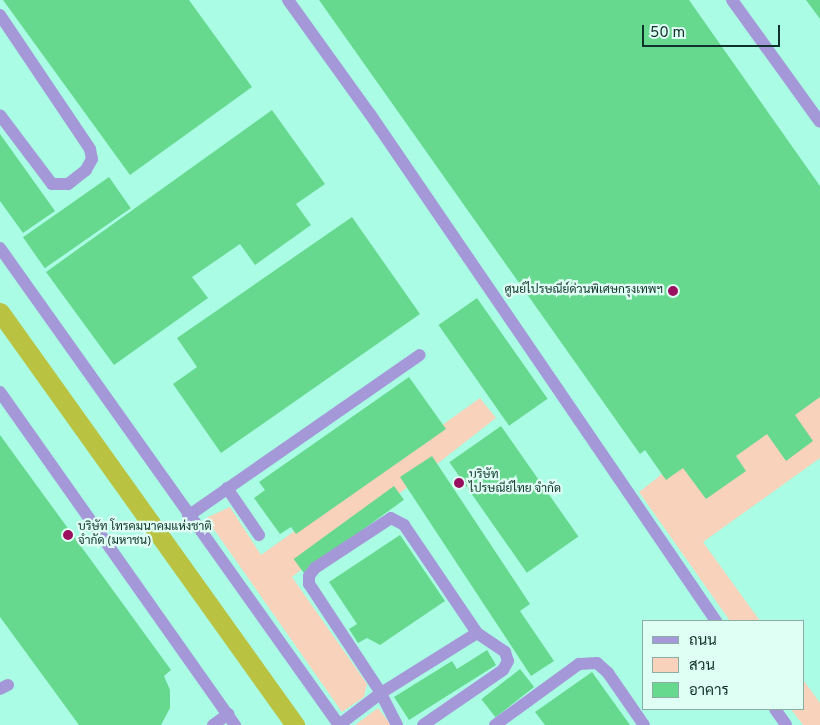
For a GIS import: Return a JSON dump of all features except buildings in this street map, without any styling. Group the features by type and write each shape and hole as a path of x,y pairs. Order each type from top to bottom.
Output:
{"street":[{"path":"288,0 370,114 715,620"},
{"path":"732,0 820,122"},
{"path":"0,15 90,148 92,159 86,170 68,184 52,184 0,115"},
{"path":"0,248 188,516 339,725 381,694 477,633"},
{"path":"188,516 420,355"},
{"path":"0,392 232,720 213,725"},
{"path":"227,488 259,535"},
{"path":"397,725 381,694 309,584 309,576 315,568 385,521 397,520 404,525 477,633 505,652 508,661 503,670 423,725"},
{"path":"495,725 579,664 597,663 608,672 644,725"},
{"path":"776,710 786,725"}],"green space":[{"path":"820,351 820,458 703,542 759,620 729,620 639,492"},
{"path":"480,398 496,418 292,577 367,684 364,697 342,712 206,518 230,507 261,555"},
{"path":"805,682 820,703 820,725 803,725 792,710 805,710"},
{"path":"378,708 391,725 355,725"}],"waterway":[{"path":"0,312 295,725"}],"place":[{"name":"ศูนย์ไปรษณีย์ด่วนพิเศษกรุงเทพฯ","path":"673,291"},
{"name":"บริษัท ไปรษณีย์ไทย จำกัด","path":"459,483"},
{"name":"บริษัท โทรคมนาคมแห่งชาติ จำกัด (มหาชน)","path":"68,535"}]}
